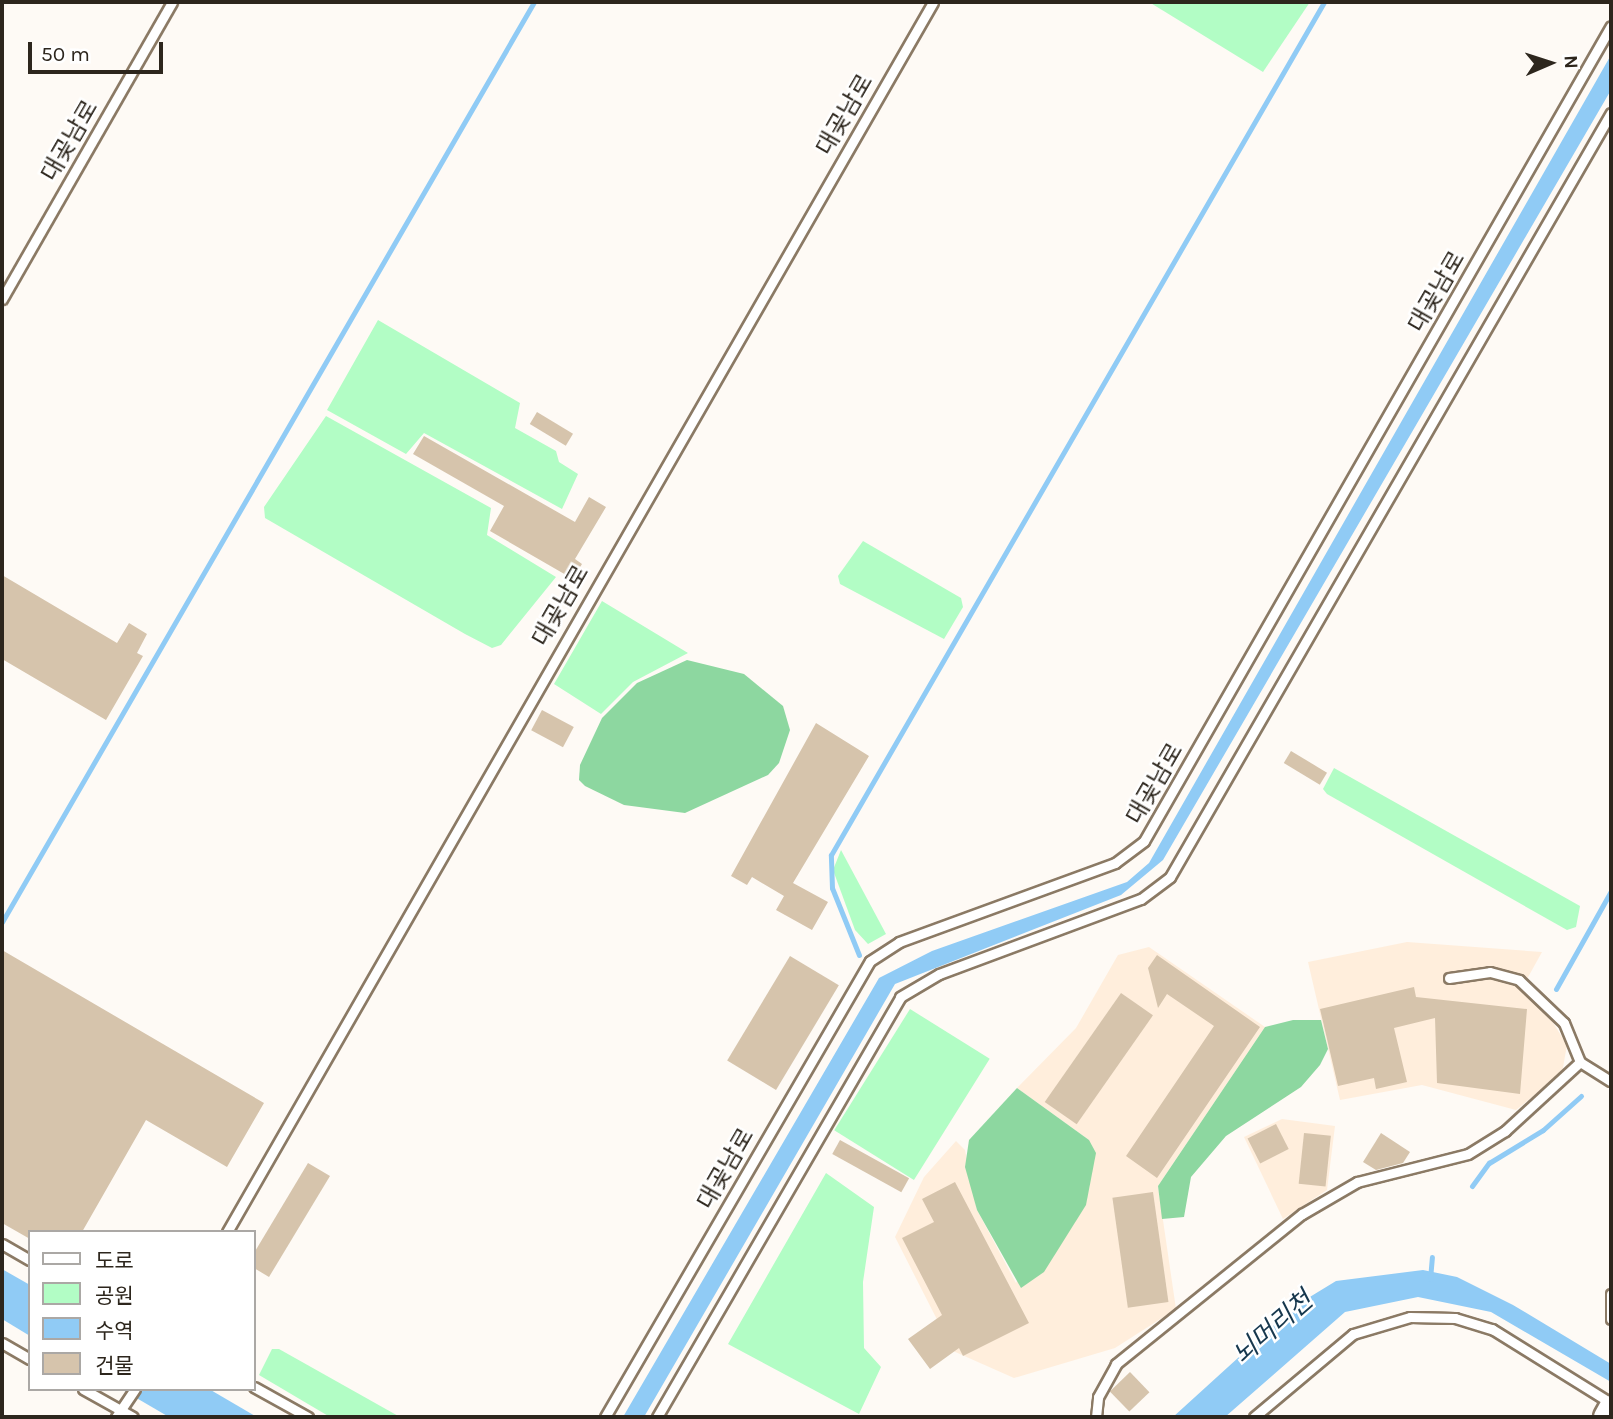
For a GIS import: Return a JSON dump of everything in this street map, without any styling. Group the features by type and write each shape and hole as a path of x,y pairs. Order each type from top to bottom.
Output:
{"main road":[{"path":"1606,1417 1611,1407"}],"lane":[{"name":"대곶남로","path":"2,299 172,2"},
{"name":"대곶남로","path":"228,1230 933,2"},
{"name":"대곶남로","path":"605,1417 870,961 899,942 1115,863 1144,841 1611,26"},
{"path":"657,1417 900,997 939,974 1141,899 1170,877 1611,113"},
{"path":"1449,978 1490,972 1519,980 1564,1023 1580,1062 1611,1081"},
{"path":"1096,1417 1098,1397 1116,1364 1302,1214 1357,1182 1450,1163 1476,1150 1580,1062"},
{"path":"2,1244 28,1259"},
{"path":"1611,1294 1611,1319"},
{"path":"1254,1417 1353,1334 1410,1317 1463,1320 1492,1329 1611,1407"},
{"path":"2,1343 28,1358"},
{"path":"256,1388 309,1417"},
{"path":"86,1391 119,1414 133,1417"},
{"path":"119,1414 134,1391"}],"shaded area":[{"path":"1407,942 1542,952 1521,990 1545,1010 1567,1045 1562,1073 1516,1110 1422,1085 1340,1100 1308,962"},
{"path":"1149,947 1265,1027 1158,1186 1176,1309 1115,1348 1014,1378 953,1351 895,1237 924,1177 956,1141 965,1150 977,1210 1016,1283 1089,1140 1017,1088 1076,1028 1118,955"},
{"path":"1282,1119 1335,1126 1327,1190 1283,1219 1244,1137"}],"green space":[{"path":"1149,2 1310,2 1263,72"},
{"path":"378,320 520,403 515,428 556,451 559,462 578,474 562,509 424,433 406,454 327,410"},
{"path":"326,416 491,508 487,535 556,577 501,645 492,648 465,634 265,518 264,507"},
{"path":"863,541 961,598 963,607 944,639 840,584 838,576"},
{"path":"602,601 688,653 633,682 601,714 554,684"},
{"path":"687,660 744,674 783,706 790,730 779,763 768,775 685,813 624,805 585,786 579,780 580,765 602,718 637,683"},
{"path":"1334,768 1580,906 1576,927 1567,930 1327,794 1323,789"},
{"path":"841,850 886,934 868,944 855,930 833,870"},
{"path":"910,1009 990,1059 914,1180 834,1130"},
{"path":"1293,1020 1321,1020 1328,1049 1320,1065 1301,1087 1226,1136 1191,1177 1184,1217 1162,1219 1158,1186 1265,1027"},
{"path":"1017,1088 1089,1140 1096,1153 1086,1205 1044,1272 1021,1288 977,1210 965,1167 969,1140"},
{"path":"826,1173 874,1207 863,1282 864,1348 881,1367 859,1414 728,1344"},
{"path":"272,1349 279,1349 400,1417 330,1417 259,1375"}],"water":[{"path":"1611,55 1611,90 1163,860 1121,895 895,984 644,1417 623,1417 879,978 932,951 1127,882 1149,863"},
{"path":"2,1269 28,1284 28,1335 2,1319"},
{"name":"뇌머리천","path":"1423,1270 1457,1277 1513,1305 1611,1364 1611,1382 1491,1312 1418,1297 1345,1312 1225,1417 1173,1417 1295,1306 1336,1281"},
{"path":"124,1391 212,1391 257,1417 169,1417"}],"building":[{"path":"537,412 573,434 566,446 530,424"},
{"path":"424,436 575,522 589,497 606,507 575,559 582,564 573,579 490,531 504,506 413,454"},
{"path":"2,575 117,643 129,623 147,634 137,653 143,656 106,720 2,659"},
{"path":"542,710 574,727 563,747 531,730"},
{"path":"816,723 869,756 793,883 828,902 812,930 776,910 784,896 752,877 747,885 731,876"},
{"path":"1291,751 1327,773 1320,785 1284,763"},
{"path":"2,950 264,1103 227,1167 146,1120 83,1230 28,1230 28,1238 2,1223"},
{"path":"1157,955 1260,1027 1157,1178 1126,1156 1214,1026 1167,994 1158,1008 1148,968"},
{"path":"790,956 839,985 776,1090 727,1061"},
{"path":"1414,987 1416,997 1527,1009 1520,1094 1437,1083 1435,1018 1394,1028 1407,1082 1376,1089 1374,1078 1338,1086 1320,1009"},
{"path":"1121,993 1153,1015 1077,1124 1045,1102"},
{"path":"1276,1124 1289,1149 1260,1163 1247,1139"},
{"path":"1304,1133 1331,1136 1326,1187 1299,1184"},
{"path":"1381,1133 1410,1152 1403,1163 1376,1170 1363,1162"},
{"path":"840,1140 909,1178 901,1192 832,1154"},
{"path":"308,1163 330,1176 269,1277 256,1269 256,1250"},
{"path":"955,1182 1029,1323 963,1356 959,1348 930,1369 908,1339 942,1315 902,1238 934,1222 922,1199"},
{"path":"1153,1192 1168,1302 1128,1308 1112,1198"},
{"path":"1130,1372 1149,1392 1129,1412 1110,1391"}],"waterway":[{"path":"2,922 534,2"},
{"path":"859,955 832,888 831,855 1324,2"},
{"path":"1556,989 1611,891"},
{"path":"1472,1186 1489,1163 1543,1130 1581,1096"},
{"path":"1430,1279 1432,1257"}]}
